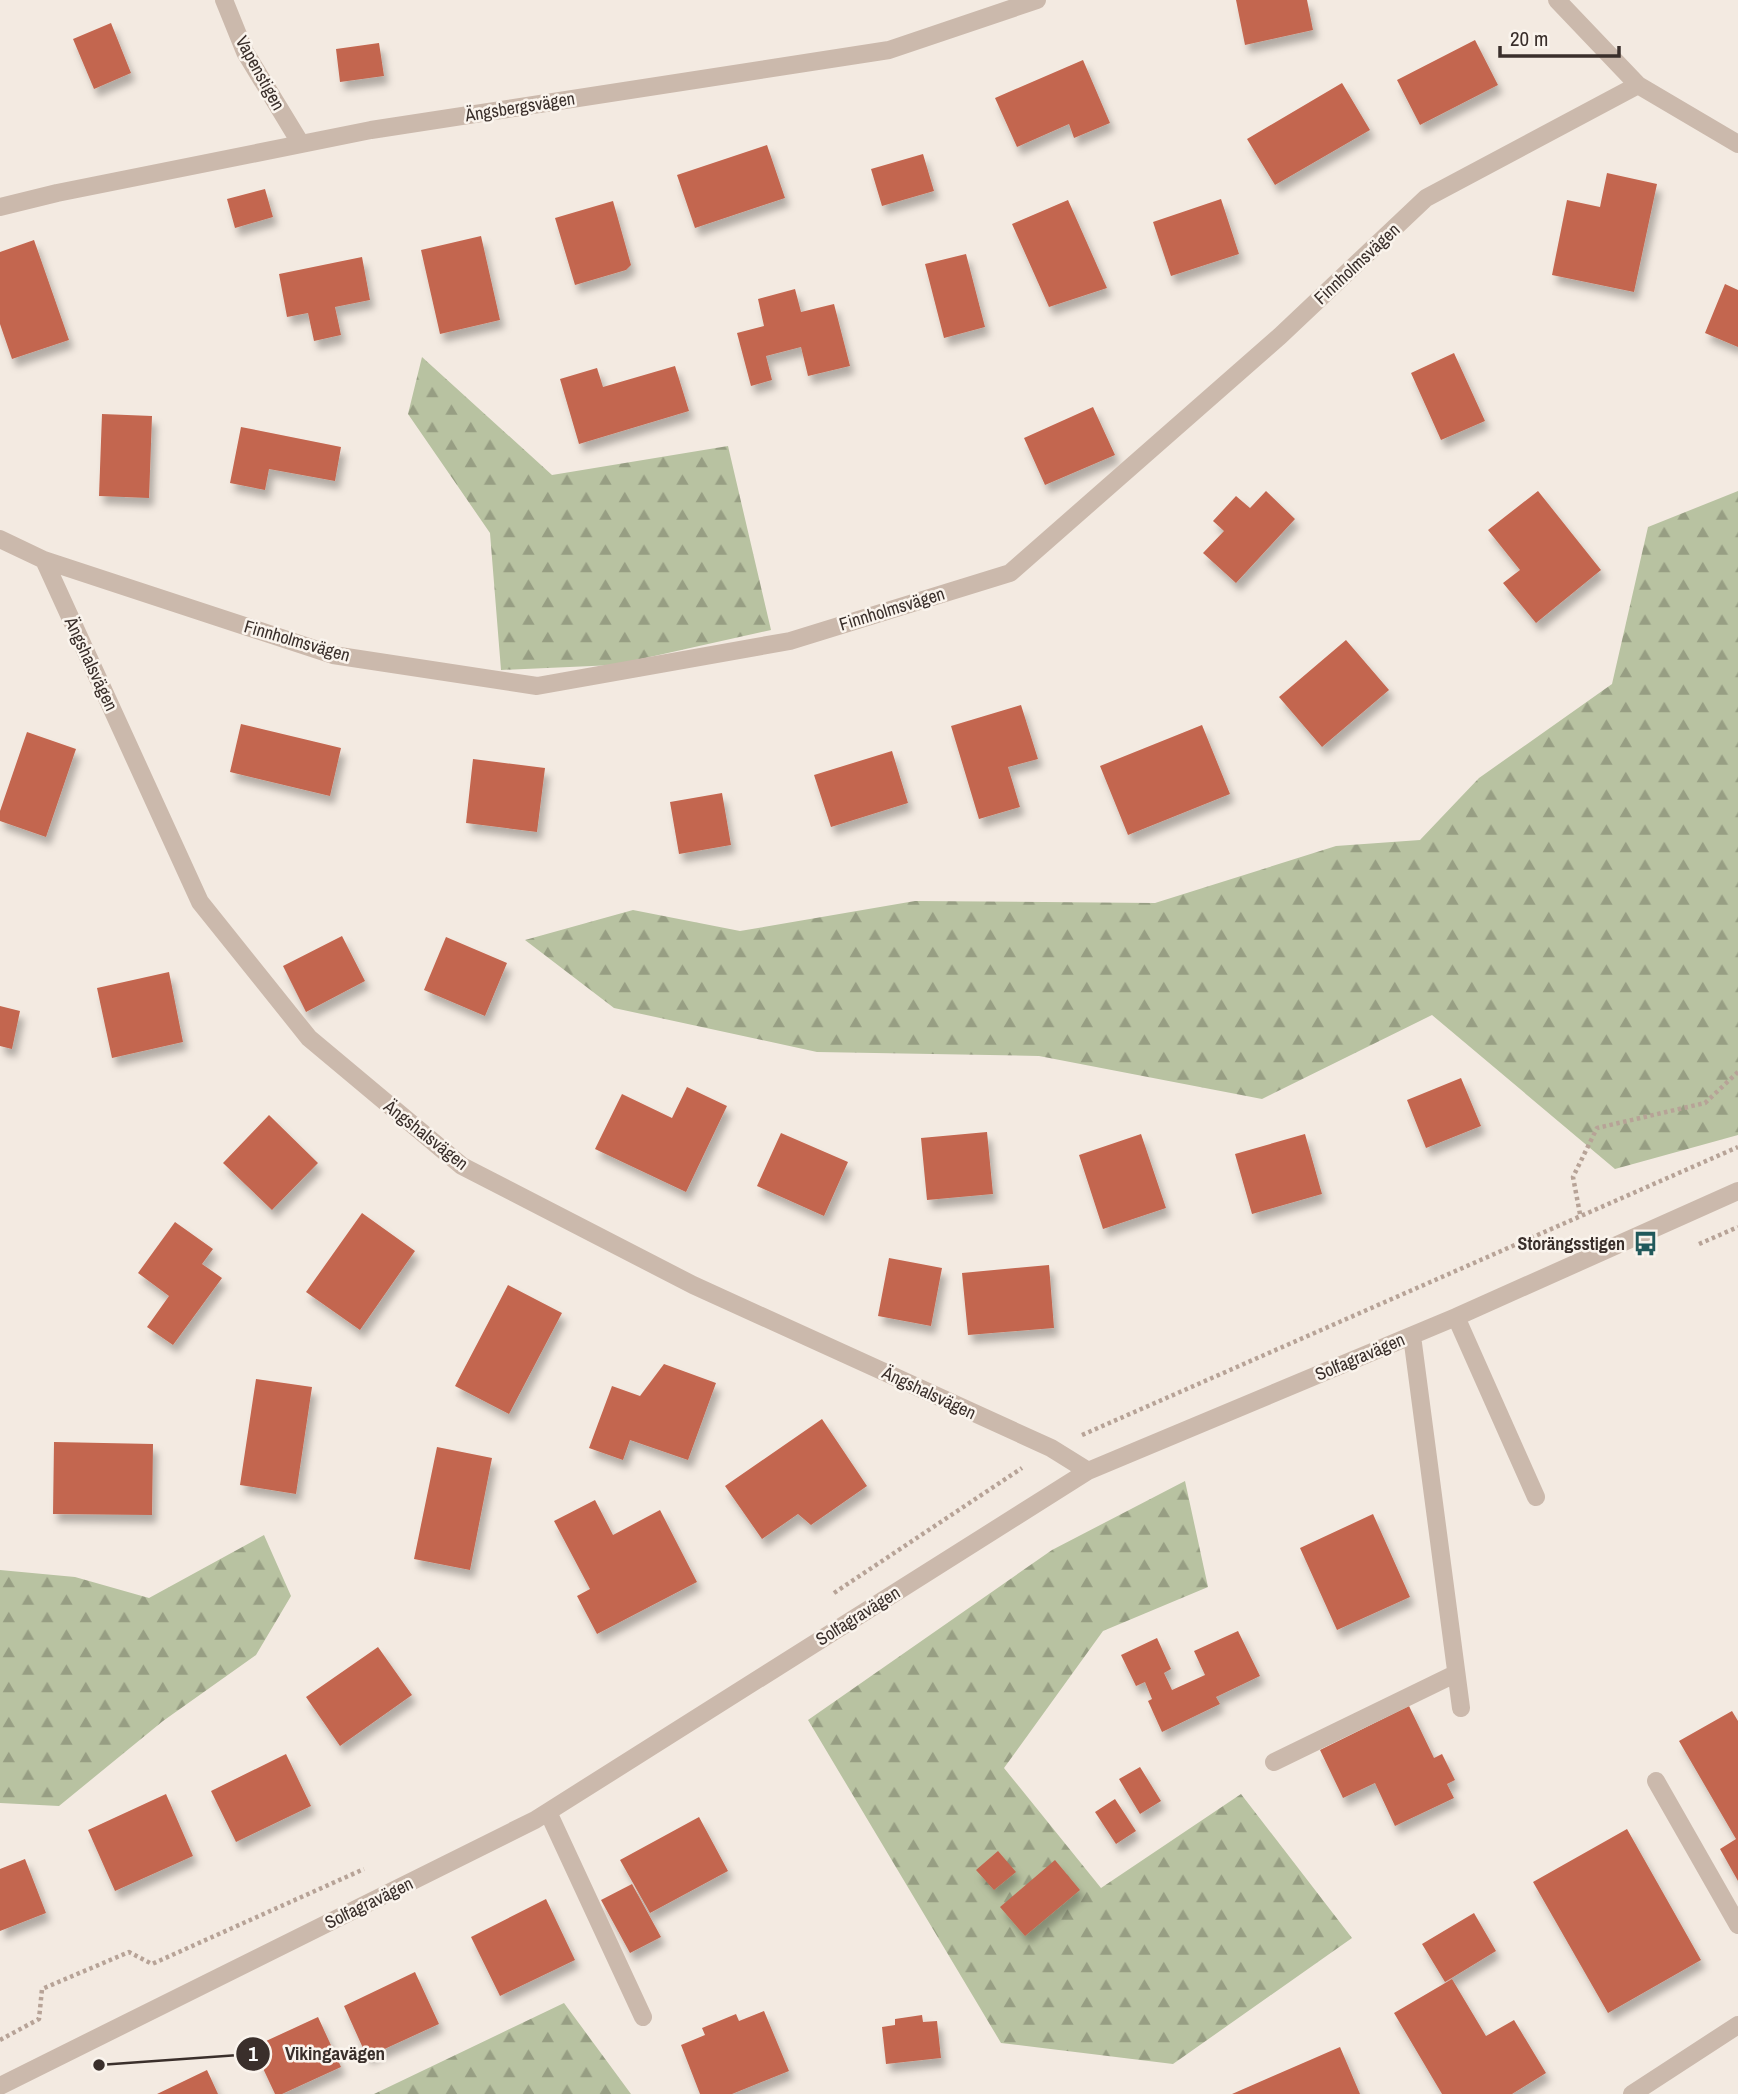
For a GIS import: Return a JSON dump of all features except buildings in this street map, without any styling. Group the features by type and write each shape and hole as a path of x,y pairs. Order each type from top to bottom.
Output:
{"street":[{"name":"Vapenstigen","path":"224,0 245,52 301,144"},
{"name":"Ängsbergsvägen","path":"0,207 57,193 371,130 890,50 1037,0"},
{"path":"1557,0 1638,85 1738,144"},
{"name":"Finnholmsvägen","path":"0,539 44,560 333,655 537,686 790,641 1010,573 1280,336 1426,198 1638,85"},
{"name":"Ängshalsvägen","path":"44,560 200,902 309,1038 462,1166 692,1285 1051,1448 1088,1471"},
{"name":"Solfagravägen","path":"0,2086 528,1824 1088,1471 1412,1336 1738,1191"},
{"path":"1456,1317 1535,1497"},
{"path":"1412,1336 1461,1708"},
{"path":"1274,1762 1455,1675"},
{"path":"1656,1781 1738,1924"},
{"path":"548,1812 643,2017"},
{"path":"1637,2093 1738,2025"}],"path":[{"path":"1580,1214 1573,1177 1597,1128 1705,1103 1738,1072"},
{"path":"1689,1248 1738,1227"}],"green space":[{"path":"422,357 552,475 728,446 771,630 614,665 501,670 490,533 408,414"},
{"path":"1738,491 1738,1135 1615,1169 1432,1015 1262,1099 1039,1056 817,1052 614,1008 525,940 633,910 740,931 915,901 1155,903 1336,846 1420,840 1479,778 1612,684 1648,527"},
{"path":"1185,1481 1208,1587 1103,1631 1004,1768 1101,1888 1241,1794 1352,1938 1173,2064 1001,2043 808,1720 1052,1550"},
{"path":"264,1535 291,1596 256,1655 163,1721 59,1806 0,1803 0,1570 75,1577 149,1598"},
{"path":"564,2003 631,2094 374,2094"}],"place":[{"name":"Storängsstigen","path":"1645,1244"},
{"name":"Vikingavägen","path":"99,2065"}]}
